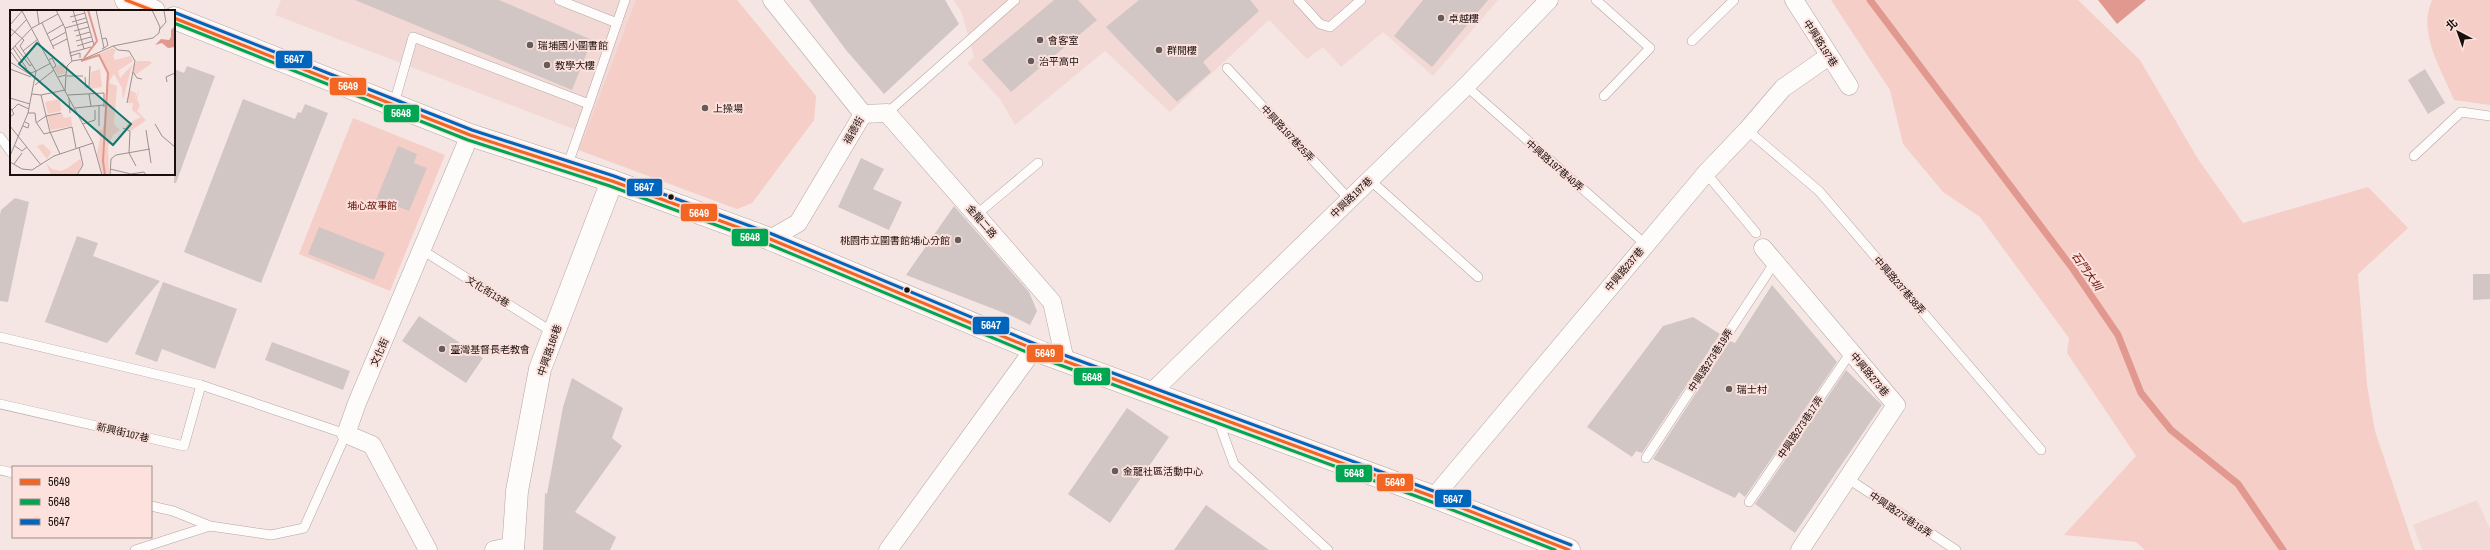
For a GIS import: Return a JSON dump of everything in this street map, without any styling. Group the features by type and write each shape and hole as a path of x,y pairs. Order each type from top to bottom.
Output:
{"street":[{"path":"126,0 151,10"},
{"name":"福德街","path":"770,239 798,223 863,114 772,0"},
{"name":"中興路197巷","path":"1152,392 1349,198 1370,180 1466,86 1549,0"},
{"name":"中興路197巷","path":"1794,0 1849,86"},
{"path":"175,18 470,134 567,168 612,181 770,239 1034,349 1434,497 1569,550"},
{"name":"中興路237巷","path":"1434,497 1706,173 1748,130 1783,88 1829,56"},
{"path":"863,114 887,113"},
{"name":"金龍二路","path":"887,113 1052,302 1065,361"},
{"name":"文化街","path":"346,434 357,403 470,134"},
{"name":"中興路166巷","path":"507,549 540,369 612,181"},
{"name":"中興路273巷","path":"1759,241 1896,405 1800,550"},
{"path":"888,550 1034,349"},
{"path":"346,434 372,445 428,550"}],"lane":[{"path":"559,0 617,23"},
{"path":"567,168 625,0"},
{"path":"887,113 1015,0"},
{"path":"1298,0 1320,24 1330,27 1361,0"},
{"path":"1596,0 1650,48 1604,96"},
{"path":"1692,41 1734,0"},
{"path":"394,104 413,37 589,104"},
{"name":"中興路197巷25弄","path":"1227,68 1349,198"},
{"name":"中興路197巷40弄","path":"1466,86 1645,244"},
{"path":"2414,156 2461,112 2490,116"},
{"name":"中興路237巷38弄","path":"1748,130 1820,191 2041,450"},
{"path":"0,137 10,151"},
{"path":"976,215 1038,163"},
{"path":"1706,173 1759,241"},
{"path":"1370,180 1478,277"},
{"name":"文化街13巷","path":"422,250 554,333"},
{"name":"中興路273巷19弄","path":"1646,458 1775,262"},
{"path":"0,337 201,385 346,434 304,528 271,535 210,526 173,512 152,506"},
{"name":"中興路273巷17弄","path":"1749,502 1851,352"},
{"name":"新興街107巷","path":"0,404 184,446 201,385"},
{"path":"1216,417 1234,464 1328,550"},
{"path":"0,470 12,473"},
{"name":"中興路273巷18弄","path":"1847,478 1956,550"},
{"path":"136,550 210,526"}],"shaded area":[{"path":"281,0 737,0 816,96 814,120 752,203 737,209 570,147 576,130 275,15"},
{"name":"治平高中","path":"953,0 1498,0 1433,76 1383,32 1341,67 1323,47 1307,59 1269,20 1170,112 1105,51 1015,125 1000,99 967,63 974,57 961,11"},
{"path":"2098,0 2146,0 2117,24"},
{"path":"2477,500 2490,529 2490,550 2422,550 2413,525"}],"green space":[{"name":"上操場","path":"636,0 737,0 816,96 814,120 752,203 737,209 579,150"},
{"path":"1831,0 2078,0 2140,60 2198,159 2243,223 2368,187 2408,228 2358,274 2367,385 2375,431 2415,550 2145,550 2136,542 2064,535 2136,456 2067,353 2069,338 1980,217 1943,192 1903,144 1890,90"},
{"path":"2432,0 2490,0 2490,105 2454,100 2438,64 2429,38 2427,25 2428,13"},
{"name":"埔心故事館","path":"353,118 445,155 390,291 299,254"}],"building":[{"name":"教學大樓","path":"355,0 499,0 592,40 572,90"},
{"path":"809,0 945,0 959,24 884,94 846,50"},
{"name":"會客室","path":"1054,0 1078,0 1097,20 1011,92 982,60"},
{"path":"1139,0 1250,0 1259,11 1203,62 1211,72 1177,102 1106,27"},
{"name":"卓越樓","path":"1423,0 1488,0 1432,67 1394,36"},
{"path":"187,66 215,76 176,183 174,183 175,69 184,73"},
{"path":"2425,69 2445,103 2428,114 2408,80"},
{"path":"243,99 295,119 298,112 301,113 305,104 328,113 261,283 184,252"},
{"path":"398,146 417,154 414,163 427,168 409,211 399,207 397,210 376,200"},
{"path":"861,158 884,169 873,189 902,202 889,230 838,207"},
{"path":"15,198 29,202 8,302 0,301 0,215 1,210"},
{"name":"桃園市立圖書館埔心分館","path":"954,206 1029,292 1037,311 1030,325 1012,316 906,275"},
{"path":"319,227 385,253 374,280 308,254"},
{"path":"77,236 98,243 93,256 160,281 107,343 45,322"},
{"path":"2473,274 2490,274 2490,299 2473,300"},
{"path":"163,282 237,309 215,369 162,349 157,362 135,354"},
{"path":"1772,285 1837,362 1745,497 1739,492 1735,498 1653,459 1730,341 1735,343"},
{"name":"臺灣基督長老教會","path":"419,316 483,358 466,383 402,341"},
{"path":"1693,317 1720,334 1642,453 1636,451 1632,457 1587,427 1663,326"},
{"path":"272,342 350,371 343,390 265,360"},
{"path":"1846,370 1882,405 1795,533 1755,504"},
{"path":"572,378 623,408 612,438 622,446 575,512 616,537 610,550 543,550 545,493 547,494 563,407"},
{"name":"金龍社區活動中心","path":"1127,408 1169,437 1110,523 1068,494"},
{"path":"1206,505 1269,550 1174,550"}],"waterway":[{"name":"石門大圳","path":"1870,0 2073,269 2118,335 2141,393 2171,430 2238,484 2283,550"}],"transit line":[{"name":"5649","path":"126,0 151,10"},
{"name":"5647","path":"176,13 472,130 614,176 772,234 1045,348 1436,492 1571,545"},
{"name":"5649","path":"175,18 470,135 612,181 770,239 1043,353 1434,497 1569,550"},
{"name":"5648","path":"175,23 468,140 610,186 768,244 1041,358 1432,502 1555,550"}],"place":[{"name":"卓越樓","path":"1441,18"},
{"name":"會客室","path":"1040,40"},
{"name":"瑞埔國小圖書館","path":"530,45"},
{"name":"群閒樓","path":"1159,50"},
{"name":"治平高中","path":"1031,61"},
{"name":"教學大樓","path":"547,65"},
{"name":"上操場","path":"705,108"},
{"name":"桃園市立圖書館埔心分館","path":"958,240"},
{"name":"臺灣基督長老教會","path":"442,349"},
{"name":"瑞士村","path":"1729,389"},
{"name":"金龍社區活動中心","path":"1115,471"}]}
